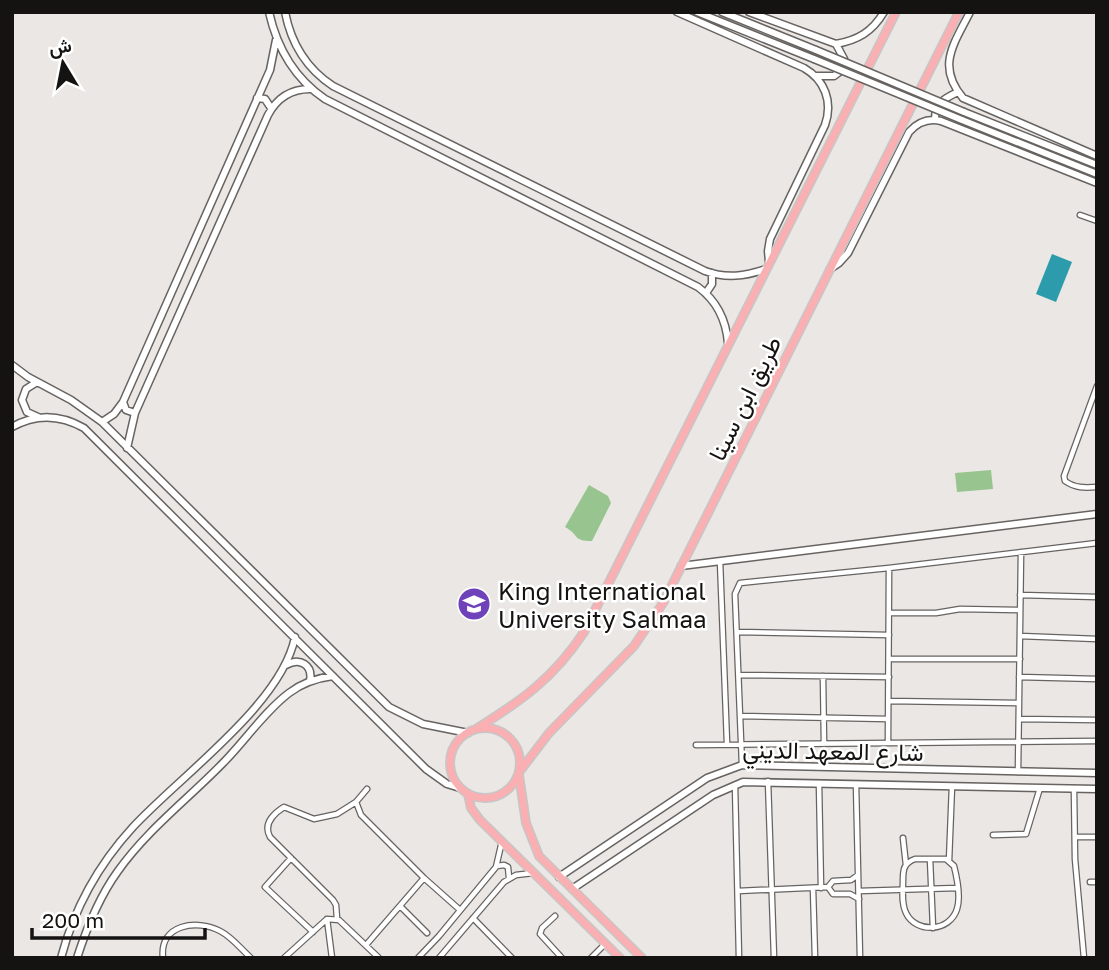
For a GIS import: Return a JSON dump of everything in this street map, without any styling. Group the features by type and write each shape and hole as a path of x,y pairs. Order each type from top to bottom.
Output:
{"main road":[{"name":"طريق ابن سينا","path":"472,731 520,701 544,682 579,639 896,12"},
{"name":"طريق ابن سينا","path":"520,773 548,733 639,639 658,610 959,12"},
{"path":"520,773 509,789 494,798 477,798 460,788 452,775 450,758 456,743 472,731 496,730 513,741 521,760 520,773 529,835 540,856 642,958"},
{"path":"468,794 475,815 620,958"}],"street":[{"path":"269,12 276,38 290,65 310,89 325,99 690,282 706,293 720,310 728,343"},
{"path":"285,12 291,33 303,57 320,77 333,86 712,274 739,276 768,265 770,239 827,118 827,95 815,76 804,68 677,12"},
{"path":"698,12 1097,174"},
{"path":"722,12 1097,164"},
{"path":"748,12 836,44 862,37 876,25 884,12"},
{"path":"970,12 948,59 948,71 958,92 969,102 1097,156"},
{"path":"102,422 114,414 123,402 272,63 276,38"},
{"path":"815,76 834,76 842,70 844,59 836,44"},
{"path":"127,448 135,413 271,108 288,93 310,89"},
{"path":"935,120 935,112 940,102 958,92"},
{"path":"257,98 265,99 271,108"},
{"path":"830,269 848,253 909,132 922,122 935,120 1097,183"},
{"path":"1080,215 1097,221"},
{"path":"706,293 712,284 712,274"},
{"path":"12,365 102,422 389,707 423,724 472,731"},
{"path":"37,382 26,389 22,400 27,412 38,417 62,418 85,428 426,769 447,784 460,788"},
{"path":"1097,386 1064,476 1065,481 1074,486 1097,487"},
{"path":"123,402 126,411 135,413"},
{"path":"12,427 38,417"},
{"path":"681,566 1097,514"},
{"path":"743,765 735,594 740,583 1097,543"},
{"path":"1018,787 1021,552"},
{"path":"720,561 727,743"},
{"path":"888,743 889,568"},
{"path":"1020,595 1097,597"},
{"path":"889,613 936,613 960,609 1020,610"},
{"path":"737,632 889,635"},
{"path":"1020,636 1097,639"},
{"path":"61,958 84,897 118,844 213,751 270,689 286,665 295,637"},
{"path":"889,659 1020,659"},
{"path":"286,665 295,661 305,664 311,671 310,681"},
{"path":"739,675 889,677"},
{"path":"77,958 93,914 130,854 224,762 280,701 310,681 333,676"},
{"path":"823,676 824,744"},
{"path":"1019,677 1097,679"},
{"path":"888,701 1019,703"},
{"path":"741,716 888,719"},
{"path":"1019,719 1097,720"},
{"path":"696,745 1097,741"},
{"name":"شارع المعهد الديني","path":"559,877 707,778 743,765 1097,773"},
{"path":"886,785 887,769"},
{"path":"768,781 774,958"},
{"name":"شارع المعهد الديني","path":"572,889 713,795 735,785 768,781 1097,789"},
{"path":"819,783 821,888"},
{"path":"856,784 860,958"},
{"name":"شارع المعهد الديني","path":"735,785 739,958"},
{"path":"949,861 952,785"},
{"path":"993,835 1026,834 1040,788"},
{"path":"337,919 333,900 270,837 267,829 269,821 281,808 289,808 314,819 330,817 356,802 367,789"},
{"path":"1074,790 1084,958"},
{"path":"356,802 361,815 460,910"},
{"path":"1075,837 1097,837"},
{"path":"904,838 902,890 905,910 911,919 925,928 945,924 954,915 958,903 954,866 949,861 930,859 912,860 905,865"},
{"path":"418,958 496,866 502,841"},
{"path":"291,858 265,887 313,932"},
{"path":"930,859 933,928"},
{"path":"496,866 508,867 509,878"},
{"path":"439,958 498,887 509,878 533,873"},
{"path":"738,891 821,888 828,887 833,881 850,880 858,874"},
{"path":"366,945 424,878"},
{"path":"1090,882 1097,882"},
{"path":"828,887 833,894 853,895 859,899"},
{"path":"813,888 815,958"},
{"path":"859,891 957,888"},
{"path":"400,906 427,933"},
{"path":"555,916 542,928 540,934 562,958"},
{"path":"473,918 512,958"},
{"path":"327,919 332,958"},
{"path":"284,958 327,919 337,919 379,958"},
{"path":"163,958 163,946 172,931 191,925 224,933 251,958"},
{"path":"591,958 606,944"}],"green space":[{"path":"991,470 993,489 957,492 955,473"},
{"path":"589,485 608,496 611,503 592,541 586,541 579,539 565,527"}],"water":[{"path":"1052,254 1072,262 1056,302 1036,294"}],"place":[{"name":"King International University Salmaa","path":"474,604"}]}
